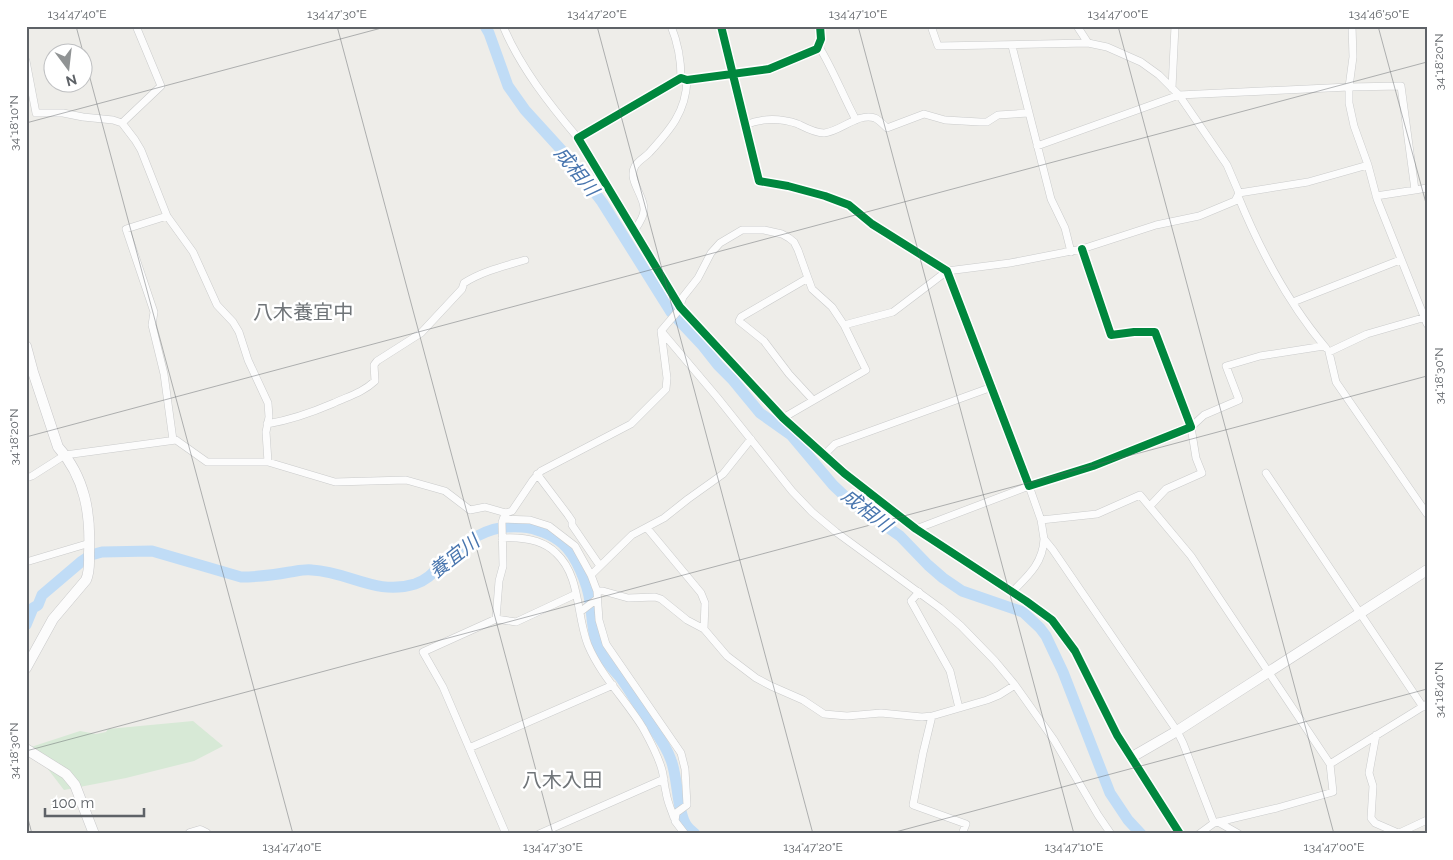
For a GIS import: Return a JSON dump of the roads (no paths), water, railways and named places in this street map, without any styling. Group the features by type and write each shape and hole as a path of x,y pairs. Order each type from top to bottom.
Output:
{"street":[{"path":"122,124 161,86 136,26"},
{"path":"503,26 516,52 530,73 578,138 679,309 783,418 844,473 916,529 1052,620 1075,651 1117,735 1180,834"},
{"path":"634,231 644,213 644,207 633,178 634,167 669,131 680,114 685,99 684,79 679,52 671,26"},
{"path":"721,26 759,181 788,186 849,205 872,224 947,271 1029,486 1040,520 1044,540 1041,558 1032,572 1012,592"},
{"path":"578,138 684,79 769,69 817,49 821,39 820,26"},
{"path":"931,26 938,46 1088,43 1108,47 1141,62 1172,88 1179,95 1227,165 1262,251 1293,302 1327,349 1336,382 1427,514"},
{"path":"1077,26 1088,43"},
{"path":"1172,88 1175,26"},
{"path":"916,529 1029,486 1093,466 1191,427 1204,415 1239,400 1226,366 1260,356 1327,349 1367,334 1426,319 1400,260 1376,196 1368,165 1354,126 1349,104 1348,87 1354,43 1352,26"},
{"path":"818,45 830,65 839,88 856,120"},
{"path":"1012,46 1051,199 1065,228 1071,252"},
{"path":"26,62 30,97 36,113 62,113 113,120 122,124 141,150 167,216 193,252 217,305 233,322 239,332 248,360 268,403 269,417 266,432 268,462"},
{"path":"1037,146 1179,95 1401,86 1415,190"},
{"path":"745,125 760,120 778,120 792,122 823,133 833,131 856,120 868,118 876,118 888,128 924,114 945,120 987,122 1002,114 1029,113"},
{"path":"1238,194 1308,182 1368,165"},
{"path":"1376,196 1427,188"},
{"path":"844,325 893,312 947,271 1010,263 1082,250 1156,225 1199,216 1235,201 1238,194"},
{"path":"167,216 126,229 154,312 152,325 164,374 173,440"},
{"path":"496,619 499,581 503,566 502,538 504,518 512,511 537,474 631,424 666,389 667,378 662,350 664,329 679,309 683,297 698,278 711,253 720,243 742,230 764,230 782,234 794,242 812,289 832,307 844,325 866,370 783,418"},
{"path":"1082,250 1111,335 1155,332 1191,427 1196,458 1202,473 1166,490 1150,506"},
{"path":"267,424 322,410 333,403 358,394 375,381 374,365 377,360 421,333 462,289 464,283 473,277 526,260"},
{"path":"1293,302 1400,260"},
{"path":"808,278 742,317 739,321 764,341 789,374 813,400"},
{"path":"664,329 792,491 812,512 961,626 995,661 1015,685 1054,740 1098,815 1112,834"},
{"path":"26,346 30,373 58,446 66,455 77,474 85,496 89,518 90,548 89,574 86,580 53,619 26,668"},
{"path":"824,455 835,444 992,387"},
{"path":"591,575 632,535 664,518 723,474 751,439"},
{"path":"26,478 66,455 176,440 207,462 268,462 335,482 406,480 446,491 470,510 486,507 504,518 530,520 549,526 575,546 591,575 599,620 606,644 680,753 685,769 687,805 676,817"},
{"path":"1266,473 1425,706 1330,764"},
{"path":"537,474 572,520 572,525 600,566"},
{"path":"1040,520 1097,514 1140,495 1191,556 1330,764 1333,792 1277,808 1216,822 1199,834"},
{"path":"647,528 701,593 705,603 704,629"},
{"path":"502,538 522,538 534,541 555,552 562,560 572,577 588,645 595,659 643,729 660,763 667,798 685,834"},
{"path":"1044,540 1054,550 1177,731 1216,822 1239,834"},
{"path":"26,562 90,548"},
{"path":"1132,757 1177,731 1427,570"},
{"path":"580,612 603,591 628,598 655,597 661,599 704,629 728,656 756,678 803,700 824,714 847,716 881,713 922,718 987,700 1015,685"},
{"path":"919,592 911,601 950,671 959,708"},
{"path":"506,834 443,687 423,652 496,619 516,622 576,594"},
{"path":"469,748 613,684"},
{"path":"932,716 913,805 966,824 962,834"},
{"path":"1376,735 1369,773 1372,786 1371,818 1375,823 1397,833 1427,820"},
{"path":"26,749 66,774 75,785 94,834"},
{"path":"539,834 664,779"},
{"path":"190,834 200,831 206,834"}],"waterway":[{"name":"成相川","path":"485,26 508,86 525,110 566,155 602,202 671,312 703,346 760,413 791,435 833,485 851,502 900,536 943,578 962,591 1023,612 1040,628 1046,636 1063,672 1110,793 1128,820 1141,834"},
{"name":"養宜川","path":"26,625 33,608 38,605 42,595 82,561 91,555 102,552 152,551 241,577 266,576 309,570 326,572 375,585 401,587 423,580 469,541 488,531 509,527 538,530 563,544 577,563 589,595 599,650 620,677 665,747 673,767 681,813 688,827 695,834"}],"district":[{"name":"八木養宜中","path":"303,312"},
{"name":"八木入田","path":"562,780"}]}
